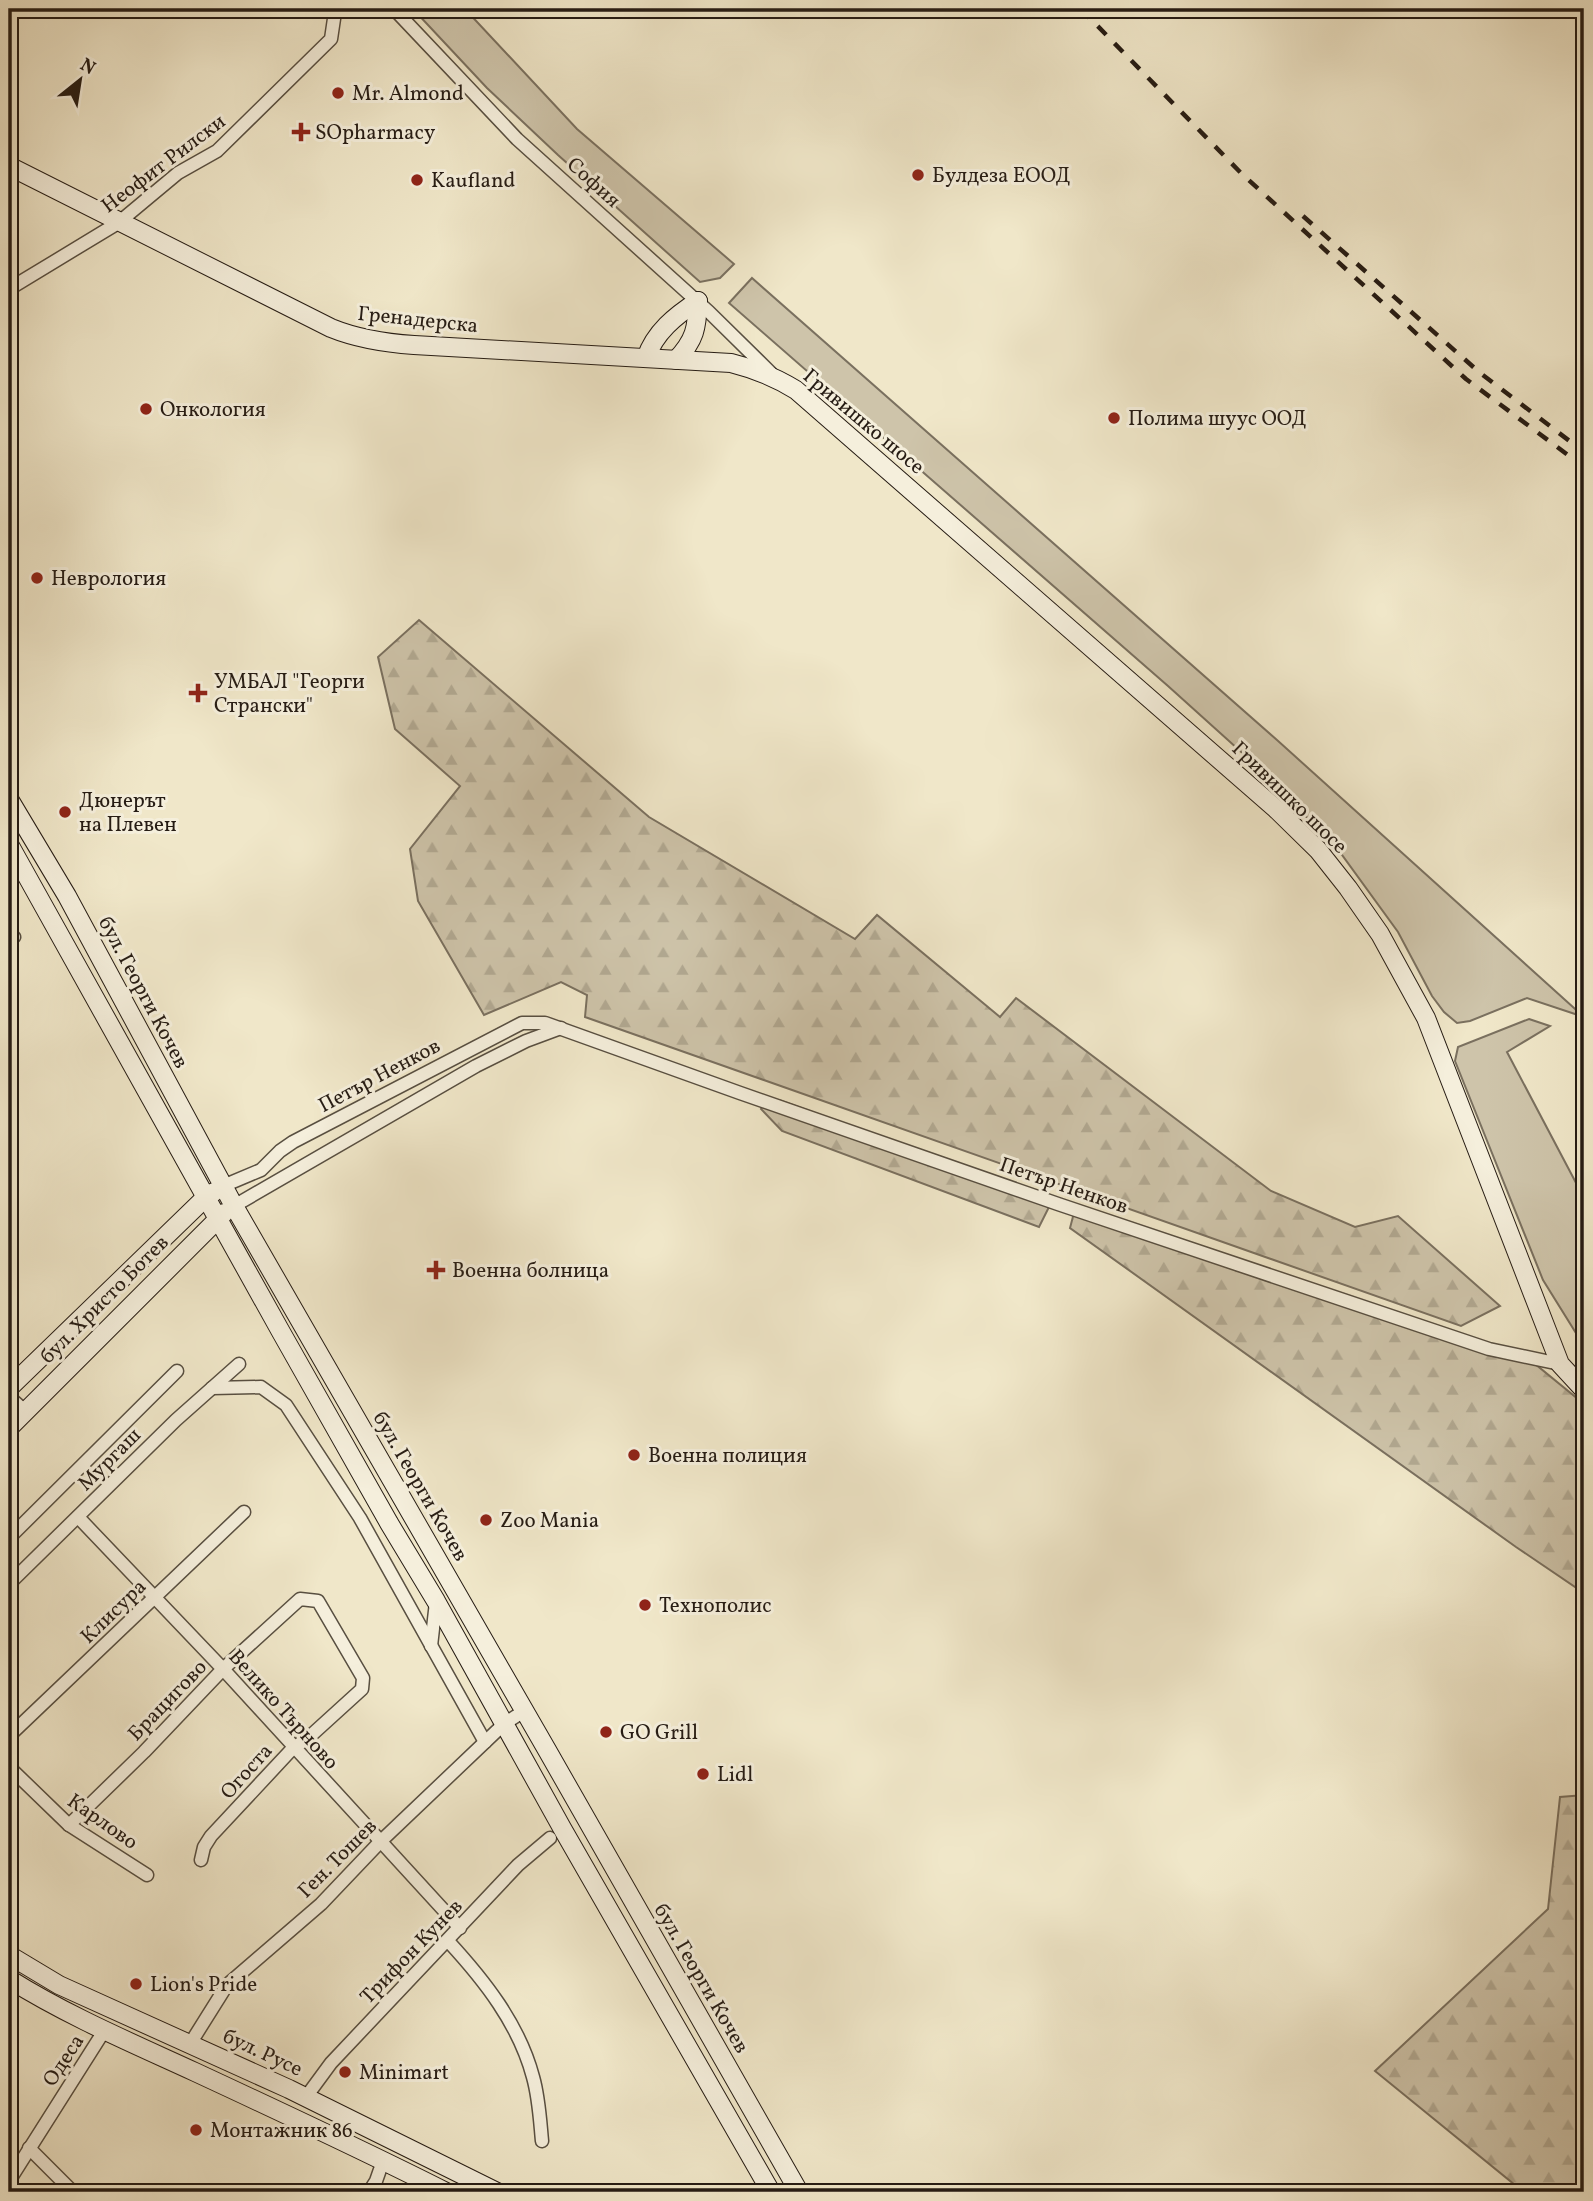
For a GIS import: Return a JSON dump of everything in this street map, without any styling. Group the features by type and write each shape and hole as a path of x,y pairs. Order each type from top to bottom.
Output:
{"main road":[{"name":"Гренадерска","path":"9,166 118,223 354,337 414,345 731,363 775,377"},
{"path":"646,358 650,345 660,332 677,315 698,302"},
{"path":"676,360 694,336 698,302"},
{"name":"Гривишко шосе","path":"775,377 825,414 1276,809 1318,850 1380,934 1426,1018 1560,1364 1584,1390"},
{"name":"бул. Георги Кочев","path":"9,799 66,897 234,1206 799,2192"},
{"path":"9,844 389,1524 436,1601 771,2192"},
{"name":"бул. Христо Ботев","path":"9,1388 205,1198 223,1186"},
{"name":"бул. Христо Ботев","path":"9,1428 217,1218 234,1206"},
{"name":"бул. Русе","path":"9,1955 70,1991 306,2097 497,2192"},
{"path":"9,1979 104,2031 446,2192"}],"street":[{"name":"Неофит Рилски","path":"9,289 118,223 178,173 217,151 331,39 335,12 338,9"},
{"name":"София","path":"394,9 517,139 698,302 775,377"},
{"name":"Петър Ненков","path":"223,1186 261,1170 293,1142 522,1023 545,1023 1058,1204 1463,1341 1560,1364"},
{"name":"Петър Ненков","path":"234,1206 476,1066 526,1041 561,1028"},
{"name":"Мургаш","path":"9,1584 176,1420 239,1364"},
{"path":"9,1538 177,1371"},
{"path":"212,1388 261,1387 286,1405 360,1518 485,1742"},
{"path":"9,1396 25,1411"},
{"name":"Клисура","path":"9,1736 244,1513"},
{"name":"Велико Търново","path":"78,1517 460,1928"},
{"name":"Брацигово","path":"69,1825 223,1670 300,1599 318,1601 363,1678 362,1689"},
{"path":"431,1646 436,1601"},
{"name":"Огоста","path":"201,1860 204,1847 211,1836 293,1748 307,1740 362,1689"},
{"name":"Ген. Тошев","path":"190,2043 227,1985 321,1904 380,1842 485,1742 504,1724 524,1711"},
{"name":"Карлово","path":"9,1767 69,1825 147,1875"},
{"name":"Трифон Кунев","path":"306,2097 331,2063 518,1865 550,1838"},
{"path":"448,1941 498,2001 519,2040 533,2077 542,2141"},
{"name":"Одеса","path":"9,2181 104,2031"},
{"path":"29,2148 74,2192"},
{"path":"369,2192 383,2161"}],"green space":[{"path":"413,9 465,9 577,129 734,264 720,278 700,282 487,88"},
{"path":"752,278 1277,740 1584,1017 1527,998 1470,1021 1457,1023 1444,1012 1432,996 1398,932 1342,855 1269,777 729,303"},
{"path":"419,620 649,817 855,939 877,915 1000,1017 1016,998 1271,1191 1355,1227 1398,1216 1500,1306 1461,1326 585,1017 587,995 561,982 484,1015 418,901 410,849 460,786 395,729 378,657"},
{"path":"1529,1019 1550,1026 1507,1052 1584,1198 1584,1346 1543,1280 1455,1061 1458,1047"},
{"path":"767,1100 779,1100 1046,1196 1050,1205 1039,1227 782,1131 761,1109"},
{"path":"1076,1205 1535,1364 1584,1404 1584,1593 1070,1228"},
{"path":"1584,1795 1584,1993 1581,1997 1584,2000 1584,2192 1530,2192 1520,2189 1375,2071 1548,1909 1560,1797"}],"railway":[{"path":"1081,9 1241,173 1466,379 1584,467"},
{"path":"1303,216 1479,372 1584,452"}],"place":[{"name":"Mr. Almond","path":"338,93"},
{"name":"SOpharmacy","path":"301,132"},
{"name":"Булдеза ЕООД","path":"918,175"},
{"name":"Kaufland","path":"417,180"},
{"name":"Онкология","path":"146,409"},
{"name":"Полима шуус ООД","path":"1114,418"},
{"name":"Неврология","path":"37,578"},
{"name":"УМБАЛ \"Георги Странски\"","path":"198,693"},
{"name":"Дюнерът на Плевен","path":"65,812"},
{"name":"Военна болница","path":"436,1270"},
{"name":"Военна полиция","path":"634,1455"},
{"name":"Zoo Mania","path":"486,1520"},
{"name":"Технополис","path":"645,1605"},
{"name":"GO Grill","path":"606,1732"},
{"name":"Lidl","path":"703,1774"},
{"name":"Lion's Pride","path":"136,1984"},
{"name":"Minimart","path":"345,2072"},
{"name":"Монтажник 86","path":"196,2130"}]}
